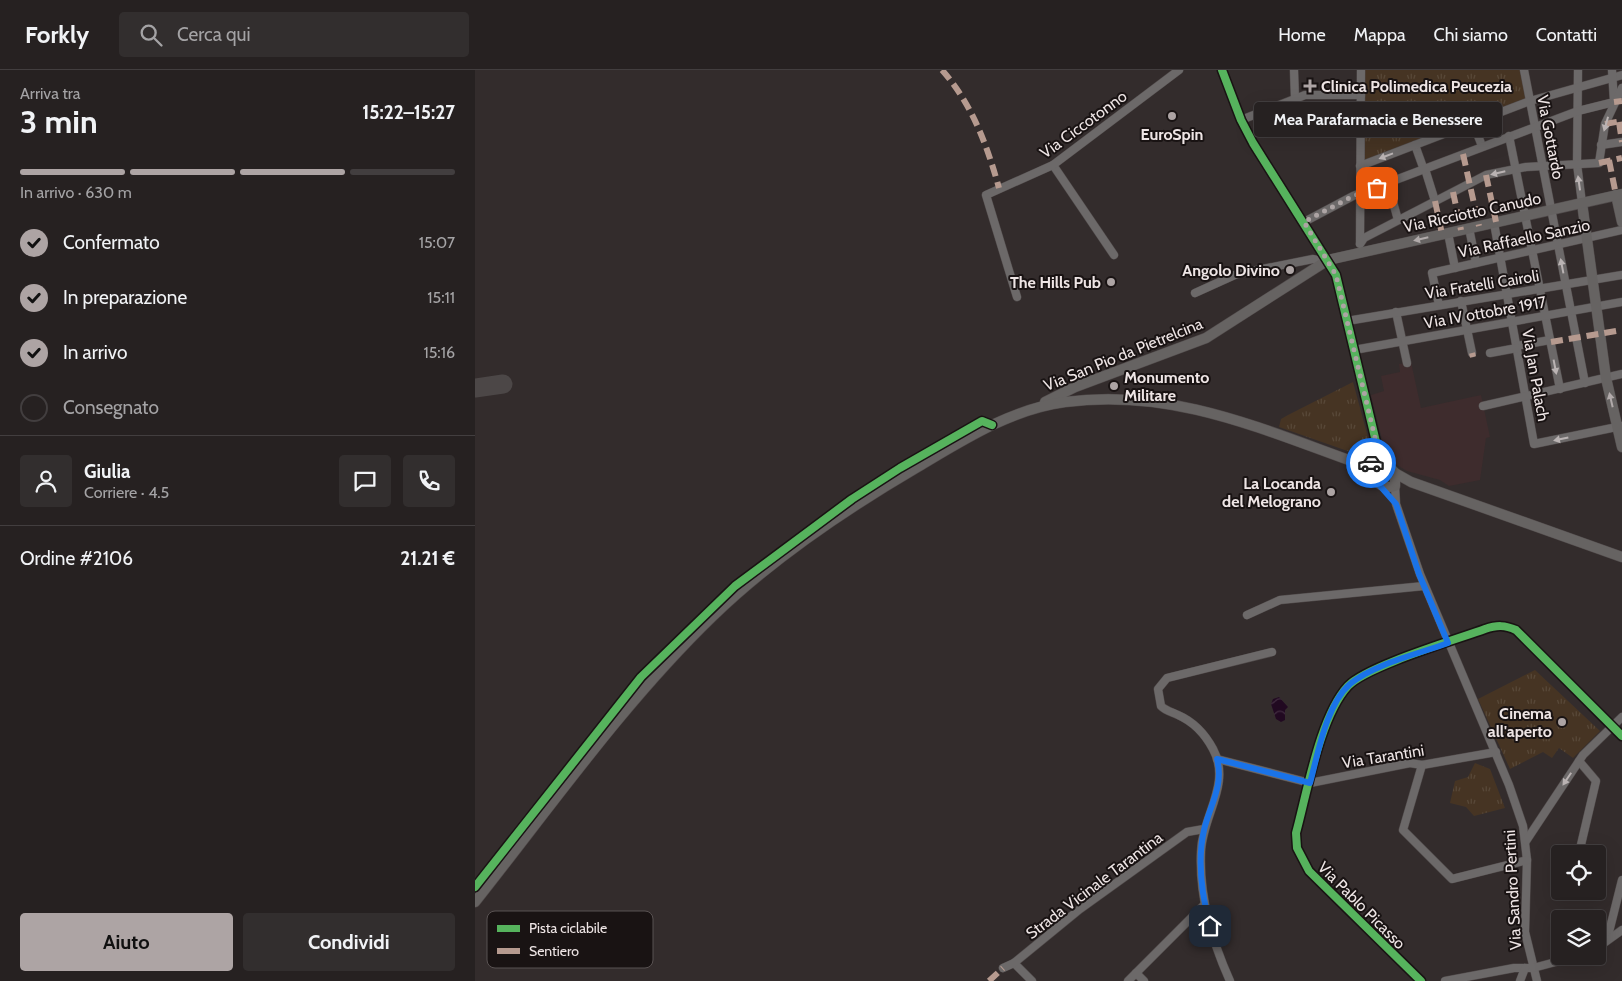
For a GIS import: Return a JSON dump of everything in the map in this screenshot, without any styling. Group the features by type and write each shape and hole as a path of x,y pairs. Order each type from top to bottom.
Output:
{"main road":[{"name":"Via Ricciotto Canudo","path":"1326,261 1361,248 1448,233 1619,195"},
{"path":"1619,195 1622,222"},
{"path":"1582,203 1606,378 1620,426 1622,447"},
{"name":"Via San Pio da Pietrelcina","path":"475,902 619,719 714,615 761,576 858,504 924,463 992,425 1075,387 1206,338 1326,261"},
{"path":"1030,408 1081,401 1131,400 1171,404 1207,411 1366,463 1384,462 1396,480"},
{"path":"1366,463 1373,478 1383,486 1396,480 1411,482 1622,556"}],"street":[{"name":"Via Ciccotonno","path":"1017,297 985,195 1053,165 1179,70"},
{"path":"1222,70 1241,120 1338,280 1377,446 1384,462"},
{"path":"1293,70 1295,99"},
{"path":"1361,70 1361,248"},
{"name":"Via Gottardo","path":"1525,70 1585,383"},
{"path":"1578,70 1577,164 1582,203"},
{"path":"1360,166 1530,101 1578,87 1613,74 1622,75"},
{"path":"1613,74 1614,102"},
{"path":"1361,248 1363,238 1487,176 1516,168 1599,163 1605,124 1622,88"},
{"path":"1241,120 1305,95 1361,95"},
{"path":"1304,222 1360,194 1482,146 1535,128 1578,110 1614,102"},
{"path":"1473,123 1482,146"},
{"path":"1509,136 1560,389"},
{"path":"1601,145 1622,142"},
{"path":"1415,145 1435,201"},
{"path":"1053,165 1114,254"},
{"path":"1388,184 1398,220"},
{"name":"Via Jan Palach","path":"1494,223 1534,444 1620,426"},
{"path":"1469,228 1476,263"},
{"name":"Via Raffaello Sanzio","path":"1439,305 1432,273 1622,230"},
{"path":"1448,233 1455,268"},
{"path":"1195,293 1237,274 1313,259 1326,261"},
{"name":"Via Fratelli Cairoli","path":"1347,321 1622,275"},
{"path":"1461,301 1472,353"},
{"name":"Via IV ottobre 1917","path":"1354,350 1622,302"},
{"path":"1396,312 1407,363"},
{"path":"1490,353 1550,340"},
{"path":"1483,406 1622,374"},
{"path":"475,887 641,677 735,586 839,508 900,468 982,421 992,425"},
{"path":"1366,463 1377,446"},
{"path":"1396,480 1396,504"},
{"path":"1383,486 1396,504"},
{"name":"Via Sandro Pertini","path":"1396,504 1425,586 1448,643 1515,798 1526,841 1525,932 1529,968 1537,981"},
{"path":"1247,614 1280,600 1425,586"},
{"name":"Via Pablo Picasso","path":"1421,981 1315,878 1301,860 1297,848 1297,833 1333,708 1349,685 1369,672 1496,625 1507,626 1516,630 1622,736"},
{"path":"1230,981 1217,948 1205,905 1201,850 1204,829 1219,789 1220,769 1217,759 1200,730 1187,720 1161,706 1158,697 1159,685 1167,678 1272,652"},
{"path":"1526,841 1579,761 1622,717"},
{"name":"Via Tarantini","path":"1217,759 1310,783 1410,763 1421,765 1496,752"},
{"path":"1579,761 1596,781 1581,845"},
{"path":"1421,765 1403,830 1452,879 1527,860"},
{"name":"Strada Vicinale Tarantina","path":"1003,968 1014,963 1080,909 1187,832 1204,829"},
{"path":"1607,940 1622,880"},
{"path":"1128,981 1205,905"},
{"path":"1607,940 1622,930"},
{"path":"1014,963 1032,981"},
{"path":"1445,981 1514,968 1529,968 1551,963"},
{"path":"1520,981 1529,968"},
{"path":"1135,973 1143,981"}],"shaded area":[{"path":"1411,362 1421,408 1481,395 1490,437 1486,438 1480,480 1449,486 1440,480 1407,471 1387,459 1371,395 1384,391 1381,376 1400,372 1399,364"}],"green space":[{"path":"1364,70 1522,70 1527,98 1363,162"},
{"path":"1353,382 1370,445 1367,452 1359,455 1279,427 1281,419"},
{"path":"1535,670 1600,731 1573,758 1559,748 1552,758 1543,752 1510,769 1478,699"},
{"path":"1475,763 1490,769 1505,808 1474,816 1466,807 1450,803 1455,781 1468,777"}],"water":[{"path":"1279,697 1288,707 1285,710 1285,720 1281,722 1276,719 1271,704 1273,699"}],"taxiway":[{"path":"475,388 503,384"}],"marked path":[{"path":"942,70 953,83 970,111 984,141 999,188"},
{"path":"1614,102 1622,101"},
{"path":"1605,124 1622,121"},
{"path":"1619,122 1622,142"},
{"path":"1463,154 1479,226"},
{"path":"1599,163 1622,158"},
{"path":"1609,160 1616,195"},
{"path":"1486,175 1496,222"},
{"path":"1453,192 1461,230"},
{"path":"1435,201 1442,234"},
{"path":"1551,342 1622,330"},
{"path":"1472,353 1473,357"},
{"path":"989,981 1003,968"}],"cycle path":[{"path":"1222,70 1241,120 1253,143 1336,275 1377,446 1384,462"},
{"path":"475,887 641,677 735,586 852,499 900,468 982,421 992,425"},
{"path":"1421,981 1309,871 1297,848 1296,833 1322,735 1338,699 1348,686 1373,670 1412,654 1489,628 1505,626 1516,630 1622,736"}],"way so far":[{"path":"1371,463 1377,446 1338,280 1334,270 1304,222 1353,196 1377,188"}],"place":[{"name":"Clinica Polimedica Peucezia","path":"1310,86"},
{"name":"EuroSpin","path":"1172,116"},
{"name":"Mea Parafarmacia e Benessere","path":"1377,188"},
{"name":"Angolo Divino","path":"1290,270"},
{"name":"The Hills Pub","path":"1111,282"},
{"name":"Monumento Militare","path":"1114,386"},
{"name":"La Locanda del Melograno","path":"1331,492"},
{"name":"Cinema all'aperto","path":"1562,722"}],"route":[{"path":"1210,926 1203,890 1201,850 1204,829 1219,789 1220,769 1217,759 1310,783 1321,742 1333,708 1349,685 1369,672 1448,643 1419,574 1396,504 1383,486 1373,478 1371,463"}]}
